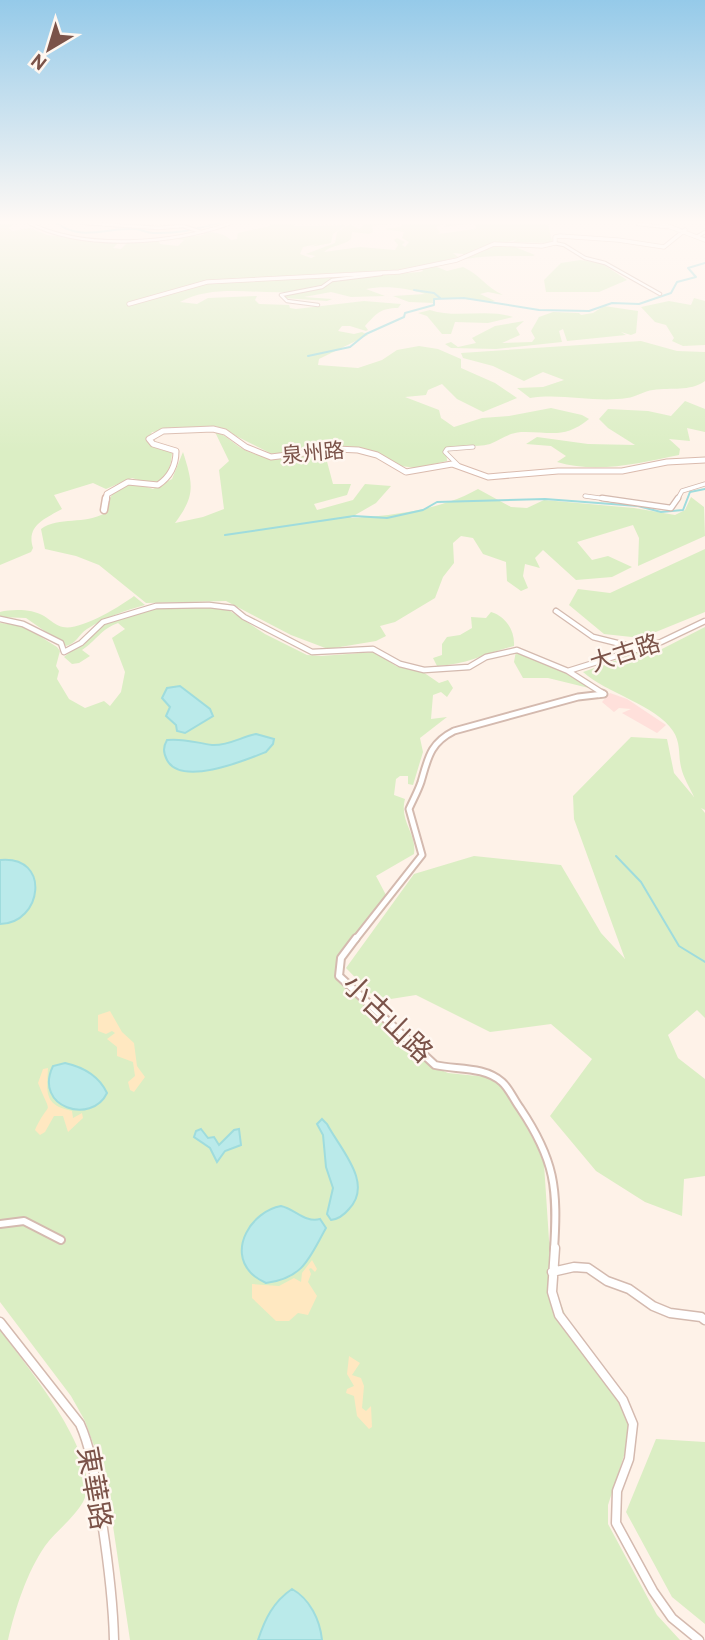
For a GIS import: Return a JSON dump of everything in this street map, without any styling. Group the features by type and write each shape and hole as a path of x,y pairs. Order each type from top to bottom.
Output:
{"street":[{"path":"129,304 145,300"},
{"path":"286,300 318,305"},
{"name":"泉州路","path":"104,510 107,494 121,483 131,481 158,485 168,477 177,459 176,451 153,444 149,439 163,431 220,430 246,447 271,457 348,449 371,453 405,472 458,465 488,477 558,471 622,471 667,462 704,461"},
{"path":"458,465 444,452 447,449 473,447"},
{"path":"585,496 671,508 682,491 705,484"},
{"name":"大古路","path":"0,619 23,624 61,643 64,652 81,643 103,622 156,606 222,606 233,608 244,617 312,652 373,649 400,664 424,670 469,667 486,657 517,650 568,671 662,642 705,621"},
{"path":"556,611 581,632 599,642 640,649"},
{"name":"小古山路","path":"568,671 604,694 578,697 454,731 440,737 429,748 420,786 409,808 422,855 341,958 339,976 436,1065 452,1069 473,1069 495,1076 506,1085 540,1138 550,1161 557,1206 552,1292 559,1315 631,1415 633,1424 629,1459 615,1501 616,1523 672,1618 699,1640"},
{"path":"0,1224 9,1220 25,1220 61,1240"},
{"path":"552,1272 575,1267 587,1268 629,1289 653,1306 670,1313 701,1317 705,1320"},
{"name":"東華路","path":"0,1322 80,1424 89,1441 105,1542 114,1640"}],"shaded area":[{"path":"610,693 627,699 666,725 657,733 622,713 631,709 619,708 614,712 602,702"}],"green space":[{"path":"0,300 185,300 180,302 197,304 205,300 255,300 259,304 289,305 290,308 296,309 364,301 401,304 398,308 387,309 376,315 365,326 368,330 366,331 342,326 338,331 354,334 362,332 368,335 319,359 318,365 358,368 382,360 397,350 419,346 438,349 461,359 461,368 495,383 517,398 483,412 457,399 442,384 428,390 426,395 405,397 439,410 441,418 454,427 482,418 551,408 589,419 564,432 516,433 490,444 451,448 446,450 447,461 416,468 401,466 379,455 343,448 326,447 272,454 216,426 152,432 148,441 172,453 169,468 162,480 154,485 132,478 106,489 93,483 54,495 62,509 34,529 31,552 0,565"},
{"path":"402,300 437,300 432,301 435,303"},
{"path":"468,300 495,301 491,302"},
{"path":"693,300 705,301 705,345 683,346 672,341 674,338 666,325 655,322 641,307 669,301 691,305"},
{"path":"604,306 638,311 636,333 631,335 621,332 626,335 567,341 563,329 559,331 562,342 496,349 451,348 445,344 451,342 458,347 476,343 472,338 495,326 524,321 516,328 520,335 502,343 532,342 535,338 531,331 539,317 553,312 581,315 593,313"},
{"path":"430,310 451,314 492,313 513,317 488,323 455,322 451,334 442,334 427,316 418,313"},
{"path":"641,341 677,351 705,352 705,381 693,387 653,390 615,399 530,398 517,388 543,387 564,380 543,372 524,381 493,366 463,358 461,353"},
{"path":"685,401 705,409 705,432 687,428 690,441 669,439 680,449 679,455 618,466 587,467 557,462 566,456 551,446 526,444 537,437 588,444 635,445 599,419 608,409 648,411 671,416"},
{"path":"215,432 243,449 273,458 325,454 333,484 351,484 347,495 314,504 317,510 353,500 365,484 391,486 376,503 350,518 382,516 432,507 478,489 511,507 527,508 544,500 634,508 675,515 685,510 691,497 704,507 705,536 638,566 639,538 633,525 577,542 592,560 608,556 632,567 612,577 576,580 543,550 535,558 540,568 525,564 523,576 528,588 521,591 507,581 506,562 483,554 473,538 461,536 453,543 454,563 443,577 435,598 395,622 380,626 386,636 376,641 328,649 291,635 226,601 146,603 99,565 45,549 41,529 56,523 89,519 105,513 112,495 122,486 135,485 153,489 172,479 183,452 191,489 187,505 175,523 224,509 219,470 229,461"},
{"path":"705,549 705,612 641,638 604,634 569,605 578,589 610,593"},
{"path":"134,596 145,605 101,621 66,646 26,618 0,617 0,612 28,611 61,626 70,627 100,617"},
{"path":"161,604 227,609 265,634 307,655 375,652 396,666 423,672 439,683 448,680 453,688 447,697 441,692 433,695 431,719 447,717 420,738 423,752 413,785 408,784 408,776 396,779 394,795 405,799 404,814 413,840 414,854 376,876 386,895 336,963 336,975 339,982 434,1067 448,1073 487,1077 505,1089 536,1144 544,1164 549,1240 555,1259 556,1292 567,1319 587,1353 615,1389 630,1426 628,1443 608,1505 608,1524 657,1615 680,1640 130,1640 106,1479 85,1421 71,1396 0,1302 0,623 22,625 57,647 60,651 56,666 59,671 57,679 69,699 85,708 104,701 110,706 121,692 125,672 112,638 125,629 118,623 107,628 82,650 90,656 79,663 72,664 64,657 106,622"},
{"path":"491,612 508,624 513,634 514,646 467,661 437,666 433,658 442,655 442,644 447,637 460,635 472,628 471,617 486,618"},
{"path":"705,627 705,810 701,808 705,813 705,1018 697,1010 668,1035 678,1058 705,1079 705,1176 684,1179 682,1216 645,1202 596,1171 550,1116 592,1059 551,1024 490,1032 416,995 378,1001 346,968 414,874 474,856 561,865 601,933 625,959 574,819 573,796 631,737 667,739 674,773 694,797 682,771 673,731 643,706 583,672 640,652 658,651"},
{"path":"516,651 567,671 593,689 548,678 523,678 514,662"},
{"path":"0,1330 59,1413 83,1462 87,1484 83,1502 45,1546 33,1567 18,1603 8,1640 0,1640"},
{"path":"656,1439 705,1442 705,1624 672,1597 626,1512"}],"sand":[{"path":"110,1011 122,1032 134,1043 137,1066 145,1077 134,1092 130,1090 128,1082 135,1076 133,1062 117,1056 117,1047 107,1039 115,1033 98,1031 98,1015"},
{"path":"48,1068 51,1101 72,1111 73,1118 82,1113 83,1118 68,1132 63,1116 54,1116 45,1132 40,1135 35,1130 48,1105 38,1083 43,1069"},
{"path":"312,1260 317,1269 315,1272 309,1269 311,1274 308,1282 317,1296 308,1315 298,1313 289,1321 276,1321 252,1298 252,1284 279,1286 294,1278 301,1282 302,1273"},
{"path":"349,1356 360,1363 352,1375 361,1378 364,1386 362,1408 366,1411 371,1406 372,1427 369,1429 357,1416 354,1396 346,1393 347,1389 354,1386 347,1374"}],"water":[{"path":"180,686 210,709 213,716 185,733 177,731 176,725 166,716 170,707 162,698 167,688"},
{"path":"256,734 274,739 266,752 214,769 186,771 174,768 164,752 167,740 218,745"},
{"path":"0,860 17,861 28,868 34,878 35,890 25,913 14,921 0,924"},
{"path":"65,1063 84,1070 100,1082 107,1093 100,1103 78,1110 57,1101 51,1092 49,1081 53,1066"},
{"path":"322,1119 352,1166 358,1188 356,1199 349,1209 331,1220 327,1214 333,1188 326,1167 323,1135 317,1124"},
{"path":"201,1129 208,1138 214,1137 219,1145 234,1130 239,1129 241,1145 225,1151 217,1162 210,1148 194,1137 196,1131"},
{"path":"281,1206 310,1219 320,1219 326,1228 304,1265 289,1277 266,1283 254,1275 245,1264 243,1243 252,1223 270,1209"},
{"path":"292,1589 304,1598 313,1611 322,1640 258,1640 270,1612"}],"waterway":[{"path":"308,356 350,347 366,334 404,317 405,313 434,305 434,300"},
{"path":"474,300 539,310 589,311 612,303 639,304 652,300"},
{"path":"225,535 354,516 387,518 423,510 437,502 545,499 638,506 661,512 683,510 690,492 705,489"},
{"path":"616,856 641,882 679,946 705,962"}]}
